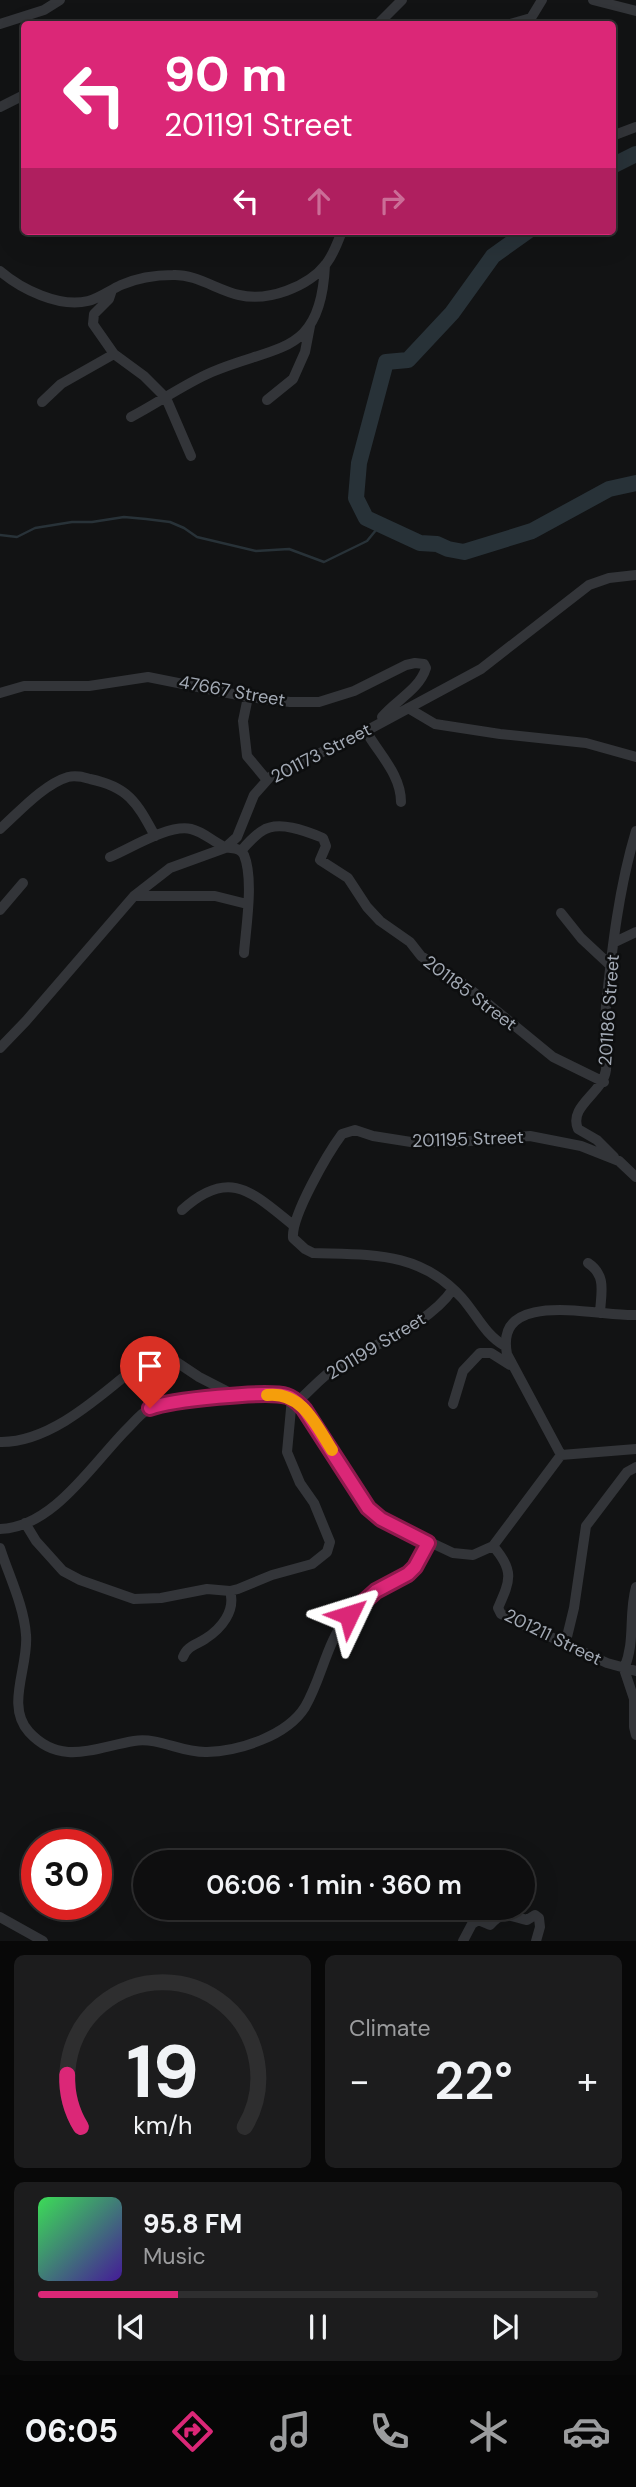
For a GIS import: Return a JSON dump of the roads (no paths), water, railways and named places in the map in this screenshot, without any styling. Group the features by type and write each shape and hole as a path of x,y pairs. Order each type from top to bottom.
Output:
{"street":[{"path":"0,24 44,10 60,0"},
{"path":"381,21 402,0"},
{"path":"520,21 531,18 542,0"},
{"path":"593,0 636,11"},
{"path":"0,107 21,96"},
{"path":"616,134 636,127"},
{"path":"267,400 293,379 305,352 322,288 325,265 340,235"},
{"path":"0,271 12,282 34,293 66,300 90,300 130,281 175,274 239,295 254,297 298,286 325,265"},
{"path":"112,290 109,299 92,319 99,334 114,354 144,376 166,398 191,456"},
{"path":"131,417 211,373 293,343 310,326"},
{"path":"42,402 61,384 114,354"},
{"name":"201173 Street","path":"226,847 237,837 254,795 267,779 366,731 481,669 589,585 609,578 636,575"},
{"name":"47667 Street","path":"0,693 24,686 89,686 148,677 248,697 318,702 354,691 407,664 424,664 426,668 420,682 382,717 387,719"},
{"path":"248,697 243,721 247,756 267,779"},
{"path":"408,708 435,724 586,743 636,757"},
{"path":"366,731 389,765 397,782 401,802"},
{"path":"0,829 36,797 59,781 73,776 108,782 124,790 155,836"},
{"name":"201185 Street","path":"240,851 262,831 282,826 323,838 326,846 320,860 348,878 380,921 413,944 421,956 474,992 553,1058 604,1082"},
{"path":"110,857 155,836 187,828 240,851 246,865 244,953"},
{"name":"201186 Street","path":"619,1161 597,1140 578,1129 576,1115 604,1082 607,1053 606,1013 611,966 625,873 636,831"},
{"path":"0,1048 134,896 170,868 226,847"},
{"path":"0,911 23,883"},
{"path":"134,896 215,896 247,904"},
{"path":"561,914 581,938 611,966"},
{"path":"615,942 636,932"},
{"name":"201195 Street","path":"293,1225 338,1141 351,1130 411,1142 458,1142 530,1136 574,1143 619,1161 636,1177"},
{"path":"182,1210 208,1190 233,1187 249,1192 293,1225 293,1238 313,1253 398,1258 440,1277 493,1338 505,1346 513,1367 561,1455"},
{"path":"588,1262 601,1276 600,1313"},
{"name":"201199 Street","path":"295,1400 328,1373 426,1316 446,1300 453,1289"},
{"path":"505,1346 510,1327 532,1311 636,1315"},
{"path":"453,1404 463,1371 480,1353 491,1353 513,1367"},
{"path":"0,1442 25,1439 73,1417 146,1359 158,1354 238,1397"},
{"path":"0,1529 25,1523 63,1498 119,1437 150,1408 182,1400 274,1394 295,1400 304,1409 368,1508 381,1519 428,1543 465,1555 473,1555 493,1546 561,1455 636,1449"},
{"path":"25,1523 58,1567 80,1580 134,1599 161,1598 207,1589 230,1591 272,1574 312,1564 327,1552 330,1547 329,1537 287,1452 295,1400"},
{"path":"565,1645 574,1608 586,1526 635,1471"},
{"path":"0,1548 25,1624 26,1644 18,1705 20,1719 30,1733 48,1746 77,1754 145,1740 159,1741 196,1752 233,1749 260,1741 300,1714 311,1695 337,1631 349,1615 376,1591 408,1574 428,1543"},
{"name":"201211 Street","path":"493,1546 504,1561 508,1575 507,1590 499,1606 500,1612 565,1645 630,1670"},
{"path":"636,1587 632,1603 634,1639 630,1670 636,1735"},
{"path":"183,1657 191,1646 209,1636 229,1613 233,1605 230,1591"},
{"path":"463,1941 472,1924 478,1920 490,1925 498,1916 527,1920 535,1915 541,1923 536,1941"},
{"path":"0,1917 43,1941"}],"waterway":[{"path":"616,164 636,154"},
{"path":"522,235 493,256 452,313 408,360 386,362 359,463 356,498 366,518 420,543 437,544 464,552 532,531 609,489 636,483"},
{"path":"0,535 17,537 35,528 124,517 170,522 197,537 256,551 289,549 324,562 367,541 381,524"}]}
